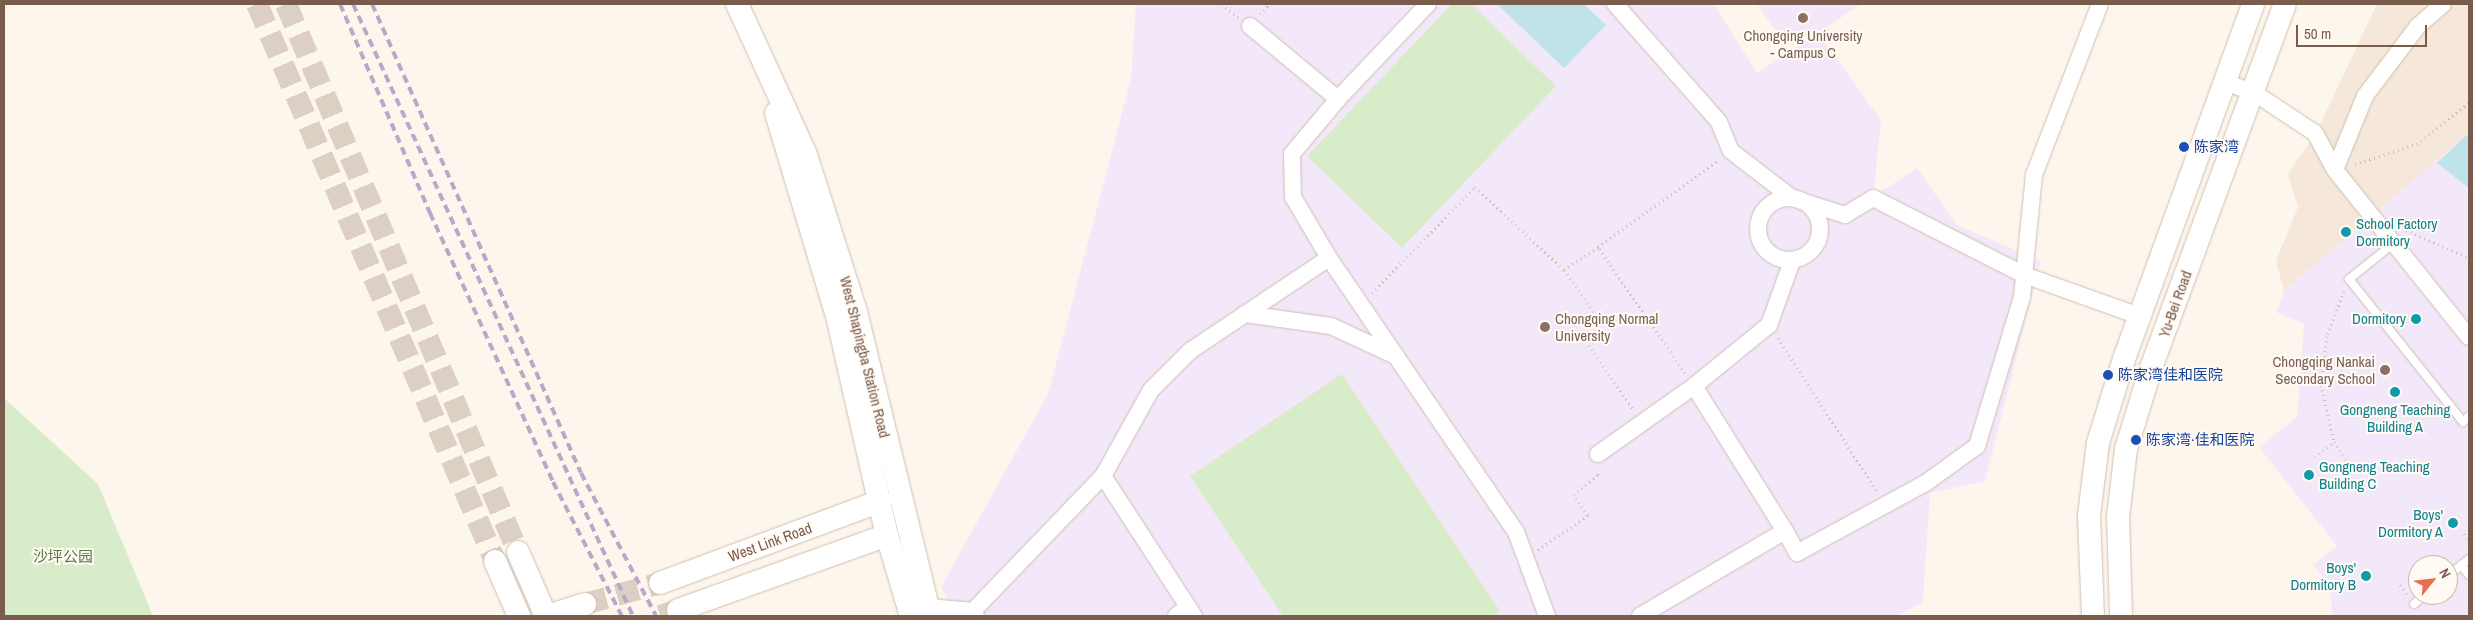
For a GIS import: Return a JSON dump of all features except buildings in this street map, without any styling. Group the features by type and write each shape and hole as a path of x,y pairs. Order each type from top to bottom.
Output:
{"main road":[{"name":"West Shapingba Station Road","path":"737,4 760,48 806,155 856,312 923,613"},
{"name":"Yu-Bei Road","path":"2093,616 2089,516 2098,443 2139,316 2253,4"},
{"name":"Yu-Bei Road","path":"2121,616 2118,517 2126,449 2151,368 2285,4"},
{"name":"West Shapingba Station Road","path":"760,48 787,158 838,320 888,535 923,613"},
{"name":"West Link Road","path":"660,583 880,501"},
{"path":"678,610 888,535"},
{"path":"518,552 547,616 585,604"},
{"path":"494,561 519,616"}],"street":[{"path":"1428,4 1338,100 1292,154 1293,197 1329,258 1360,305 1516,532 1547,616"},
{"path":"1615,4 1720,122 1730,151 1792,198 1809,205 1816,213 1820,234 1811,252 1792,260 1781,260 1764,248 1758,228 1760,218 1773,202 1792,198 1844,215 1873,198 2024,275 2139,316"},
{"path":"1694,386 1797,553 1927,482 1978,446 2022,297 2034,175 2100,4"},
{"path":"2335,170 2365,96 2418,26 2443,4"},
{"path":"1250,26 1338,100"},
{"path":"2224,82 2253,92 2316,133 2335,170 2469,338"},
{"path":"923,613 975,614 1102,476 1151,390 1190,351 1329,258"},
{"path":"1598,454 1694,386 1769,325 1792,260"},
{"path":"1245,314 1331,326 1396,356"},
{"path":"1102,476 1186,613"},
{"path":"1640,616 1693,582 1785,531"},
{"path":"1655,616 1693,582"}],"lane":[{"path":"2394,243 2349,279 2463,422 2469,416"},
{"path":"2458,568 2469,558"},
{"path":"2461,565 2469,575"}],"path":[{"path":"2335,170 2417,144 2469,103"},
{"path":"1564,270 1730,151"},
{"path":"1360,305 1475,187 1564,270 1594,312"},
{"path":"2371,215 2469,258"},
{"path":"1598,247 1694,386"},
{"path":"2465,256 2469,252"},
{"path":"2349,279 2326,336 2321,384 2334,442 2350,464"},
{"path":"1769,325 1886,504"},
{"path":"1583,337 1643,423"},
{"path":"2315,457 2334,442"},
{"path":"1526,558 1588,515 1574,495 1598,475 1598,454"},
{"path":"2464,534 2469,540"}],"shaded area":[{"name":"Chongqing Normal University","path":"1136,4 1714,4 1757,73 1816,34 1780,38 1757,4 1861,4 1818,33 1881,120 1873,197 1917,168 1957,225 2041,261 1985,481 1930,493 1923,602 1897,616 957,616 941,587 1048,394 1131,79"},
{"path":"2377,4 2469,4 2469,133 2284,291 2276,261 2298,207 2288,174 2316,133"},
{"name":"Chongqing Nankai Secondary School","path":"2469,133 2469,616 2333,616 2329,585 2313,565 2337,546 2259,447 2297,417 2304,324 2276,312 2284,291"}],"green space":[{"path":"1452,4 1471,4 1556,86 1402,248 1307,156"},
{"path":"1342,374 1500,611 1491,616 1283,616 1190,476"},
{"name":"沙坪公园","path":"4,398 98,484 153,616 4,616"}],"water":[{"path":"1497,4 1584,4 1606,25 1564,68"},
{"path":"2469,133 2469,188 2437,163"}],"tunnel":[{"path":"257,4 495,561"},
{"path":"286,4 518,552"},
{"path":"585,604 660,583"},
{"path":"660,616 678,610"}],"railway":[{"path":"340,4 430,213 553,482 622,616"},
{"path":"353,4 633,616"},
{"path":"372,4 581,473 656,616"}],"place":[{"name":"Chongqing University - Campus C","path":"1803,18"},
{"name":"陈家湾","path":"2184,147"},
{"name":"School Factory Dormitory","path":"2346,232"},
{"name":"Dormitory","path":"2416,319"},
{"name":"Chongqing Normal University","path":"1545,327"},
{"name":"Chongqing Nankai Secondary School","path":"2385,370"},
{"name":"陈家湾佳和医院","path":"2108,375"},
{"name":"Gongneng Teaching Building A","path":"2395,392"},
{"name":"陈家湾·佳和医院","path":"2136,440"},
{"name":"Gongneng Teaching Building C","path":"2309,475"},
{"name":"Boys' Dormitory A","path":"2453,523"},
{"name":"Boys' Dormitory B","path":"2366,576"}]}
